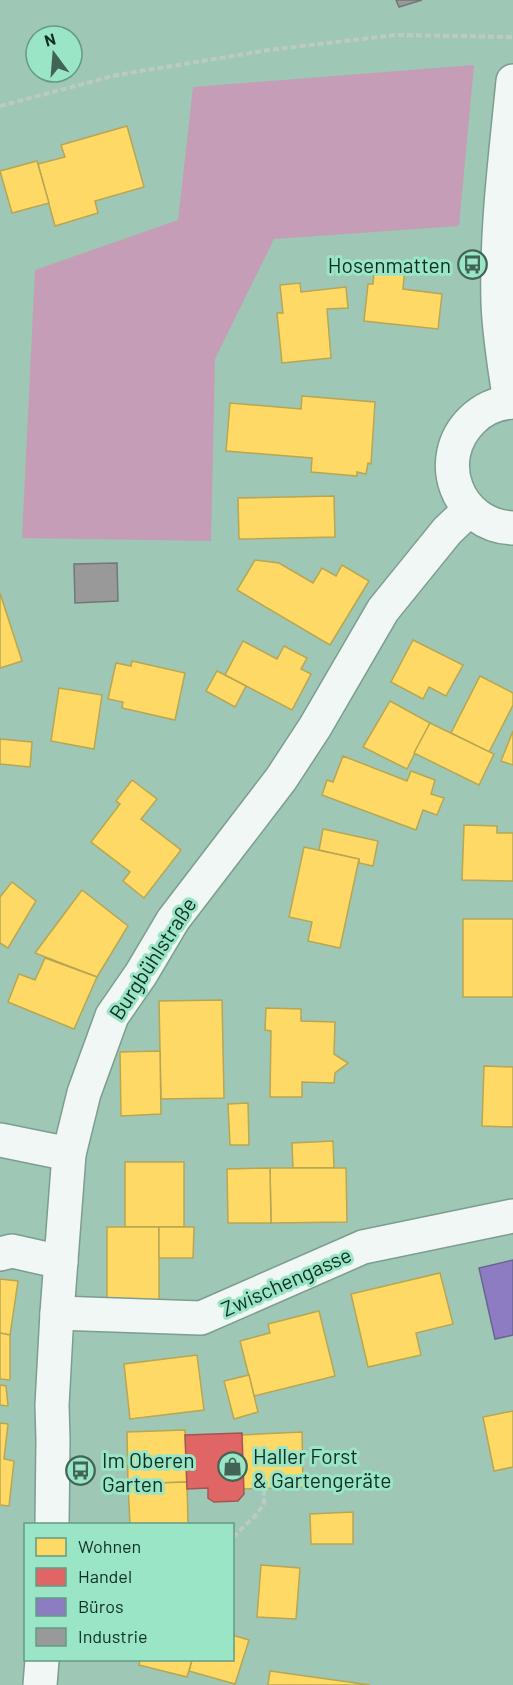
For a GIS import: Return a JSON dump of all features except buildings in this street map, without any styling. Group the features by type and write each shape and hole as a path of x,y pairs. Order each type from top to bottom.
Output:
{"street":[{"path":"513,81 502,190 498,302 504,366 512,402 496,405 479,413 465,427 455,445 452,458 452,472 457,491 469,510 487,522 513,528"},
{"name":"Burgbühlstraße","path":"52,1523 52,1405 69,1154 84,1093 112,1016 141,974 173,920 281,779 315,727 383,610 447,531 469,510"},
{"path":"0,1140 69,1154"},
{"name":"Zwischengasse","path":"57,1313 201,1318 363,1247 513,1216"},
{"path":"0,1254 12,1251 61,1262"},
{"path":"40,1685 42,1661"}],"path":[{"path":"0,106 117,75 269,50 395,35 513,37"},
{"path":"234,1536 264,1504 264,1488"}],"shaded area":[{"path":"474,65 459,226 274,239 215,359 211,541 22,538 35,270 178,220 193,87"}],"place":[{"name":"Hosenmatten","path":"472,264"},
{"name":"Haller Forst & Gartengeräte","path":"232,1467"},
{"name":"Im Oberen Garten","path":"81,1471"}]}
